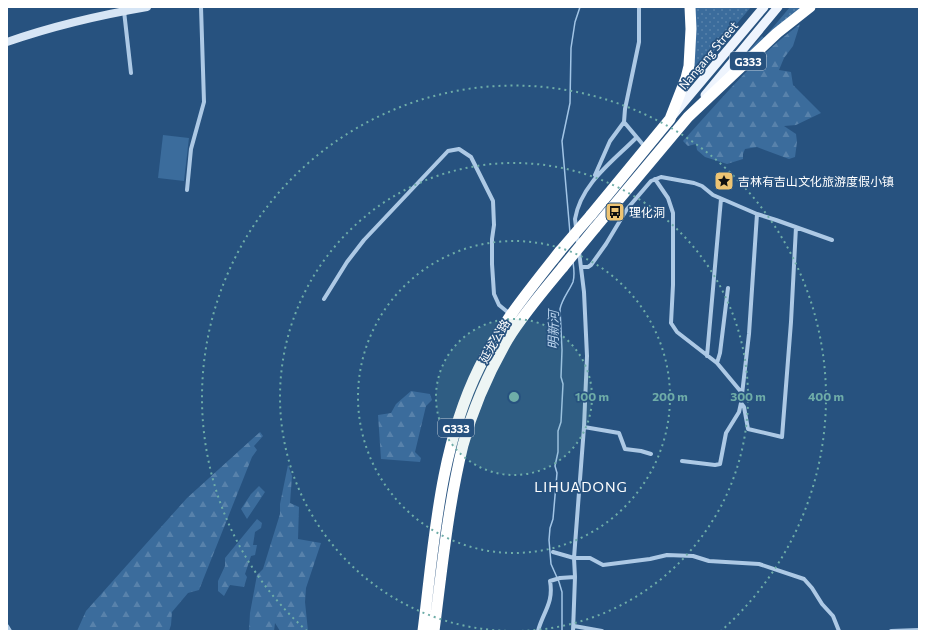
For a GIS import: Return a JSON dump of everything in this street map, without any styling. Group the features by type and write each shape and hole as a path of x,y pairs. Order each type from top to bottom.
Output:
{"highway":[{"name":"G333","path":"670,119 686,78 689,66 691,43 690,7"},
{"name":"G333","path":"688,116 777,33 810,7"},
{"name":"延龙公路","path":"434,631 454,491 463,445 478,400 498,358 517,325 688,116"},
{"name":"延龙公路","path":"423,631 442,491 453,442 466,398 479,369 510,314 560,251 670,119"}],"main road":[{"name":"Nangang Street","path":"670,119 764,7"},
{"name":"Nangang Street","path":"688,116 778,7"}],"street":[{"path":"7,42 124,9 147,7"},
{"path":"187,190 191,149 204,102 201,7"},
{"path":"594,179 610,141 624,122 625,109 640,42 639,7"},
{"path":"124,9 131,73"},
{"path":"624,122 646,148"},
{"path":"574,631 574,558 584,427 587,356 582,267 575,219 576,211 586,189 594,179 636,138"},
{"path":"324,299 347,262 364,240 448,151 459,149 471,157 493,200 494,225 492,239 492,264 494,294 500,305 510,314"},
{"path":"582,267 588,267 597,258 627,209 646,186 661,177 694,183 721,199 757,214 832,240"},
{"path":"656,179 668,198 673,213 673,285 671,323 677,332 717,364 742,393"},
{"path":"707,356 721,199"},
{"path":"618,200 627,209"},
{"path":"682,461 715,465 720,464 726,433 739,412 749,334 757,214"},
{"path":"741,403 744,407 748,429 782,438 796,227"},
{"path":"717,364 720,353 728,288"},
{"path":"584,427 616,432 621,436 625,449 651,454"},
{"path":"553,552 574,558 590,558 603,564 650,559 667,555 693,556 709,561 759,564 804,579 812,588 822,604 833,616 839,631"},
{"path":"538,631 551,597 552,590 550,581 575,577"},
{"path":"7,626 10,631"},
{"path":"574,626 602,631"},
{"path":"891,631 919,630"}],"green space":[{"path":"693,7 751,7 690,79"},
{"path":"790,7 803,7 743,60 744,56 762,36 764,38"},
{"path":"800,24 793,46 784,58 779,70 791,72 793,85 821,113 796,125 784,126 796,134 797,142 795,157 789,159 757,147 745,149 743,159 727,164 705,157 697,150 696,144 688,146 683,141 725,95 768,50"},
{"path":"163,135 189,138 184,181 158,178"},
{"path":"411,391 430,394 432,400 426,406 415,452 421,458 420,462 381,459 378,415 391,413 396,404"},
{"path":"260,432 263,436 254,446 257,450 252,457 199,590 188,593 172,612 169,631 77,631 86,611 187,498"},
{"path":"288,465 292,476 290,503 299,507 298,539 321,543 306,588 305,602 308,631 280,631 275,623 274,631 249,631 250,613 257,575 263,569 280,514 280,504"},
{"path":"259,486 265,492 247,519 241,509 251,494"},
{"path":"257,519 262,523 261,528 255,532 253,545 257,545 255,555 251,556 245,574 247,577 244,587 230,585 224,596 218,591 218,581 225,566 225,558"}],"waterway":[{"name":"明新河","path":"570,233 562,141 570,103 571,48 575,22 580,7"},
{"name":"明新河","path":"562,631 562,592 551,564 549,540 550,528 553,519 557,473 555,466 558,452 558,431 561,422 563,384 561,377 562,350 560,309 573,282 573,262"}],"place":[{"name":"吉林有吉山文化旅游度假小镇","path":"724,181"},
{"name":"理化洞","path":"615,212"}],"district":[{"name":"LIHUADONG","path":"581,486"}]}
